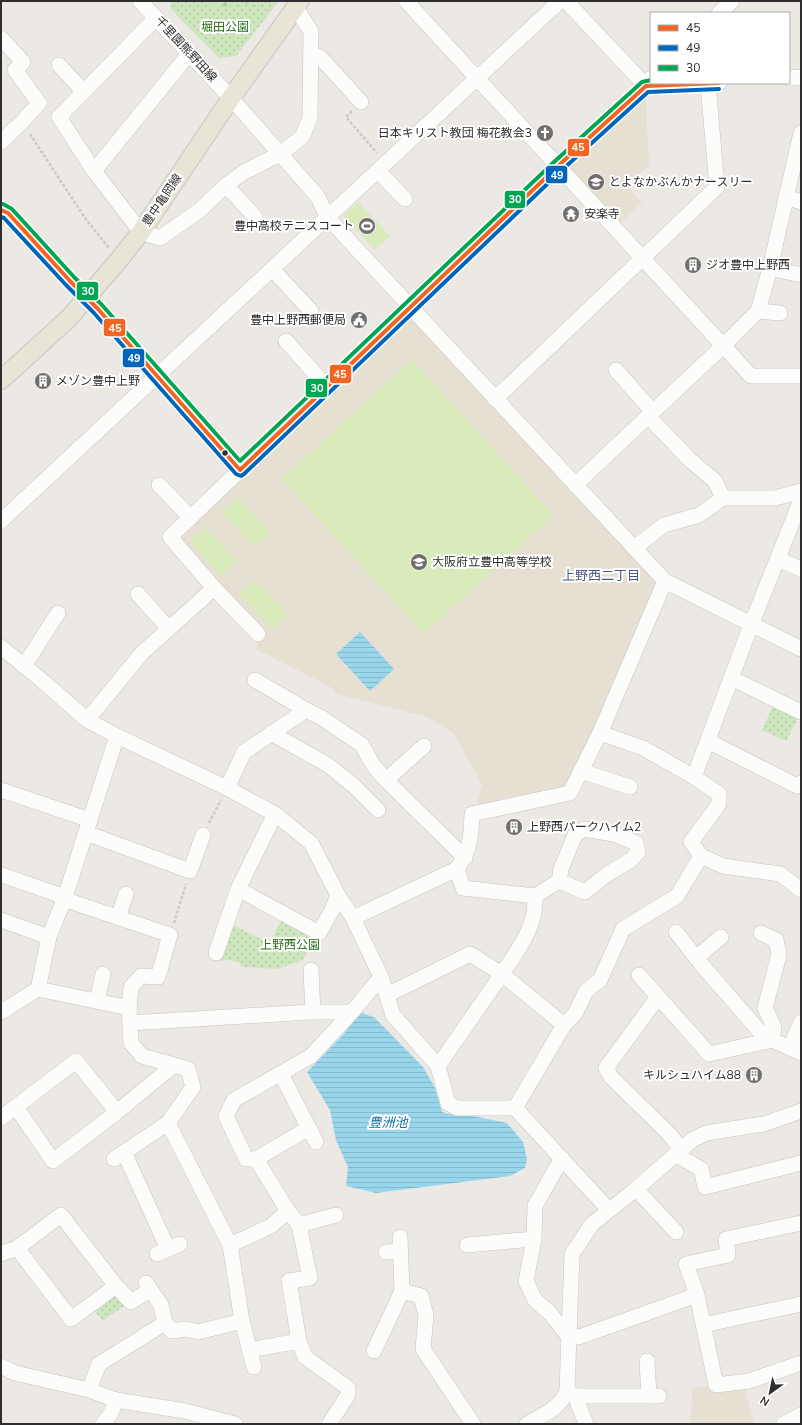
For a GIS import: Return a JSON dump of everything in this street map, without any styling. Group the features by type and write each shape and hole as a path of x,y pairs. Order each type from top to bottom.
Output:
{"main road":[{"name":"豊中亀岡線","path":"1,380 69,318 141,232 297,3"}],"street":[{"name":"千里園熊野田線","path":"140,1 231,98 318,197 327,217 665,581 801,649"},
{"path":"407,1 751,376 801,376"},
{"path":"1,521 560,1"},
{"path":"258,634 214,588 170,538 558,166 649,82 566,1"},
{"path":"156,18 59,118 94,171 141,232 160,238 200,210 226,185 244,172 280,154 302,138 310,118 311,32 297,3"},
{"path":"1,38 23,62 15,70 39,103 1,142"},
{"path":"311,53 321,58 361,102"},
{"path":"94,171 189,54"},
{"path":"59,65 84,92"},
{"path":"790,78 801,77"},
{"path":"495,399 717,187 714,84"},
{"path":"575,485 723,346 758,311 770,268 801,133"},
{"path":"382,167 405,199"},
{"path":"226,185 255,217"},
{"path":"786,198 801,202"},
{"path":"3,214 87,298 240,470"},
{"path":"770,268 801,275"},
{"path":"272,269 311,311"},
{"path":"758,311 780,313"},
{"path":"286,341 327,387"},
{"path":"616,370 650,414 690,460 715,482 723,498"},
{"path":"159,485 190,518"},
{"path":"634,548 664,525 699,515 723,498 775,498 801,490"},
{"path":"694,776 751,625 801,500"},
{"path":"778,559 801,569"},
{"path":"559,881 585,892 606,875 630,860 638,852 636,843 614,834 584,828 576,834 561,869 559,881 535,896 463,888 461,863 468,849 472,831 472,814 570,793 600,733 665,581"},
{"path":"87,720 142,653 214,588"},
{"path":"138,594 169,629"},
{"path":"24,666 58,613"},
{"path":"1,647 87,720 117,736 227,788 275,814 312,843 338,894 353,918 381,977 393,1015 438,1066 448,1102 457,1108 515,1108 609,1210"},
{"path":"731,678 801,712"},
{"path":"255,680 322,718 362,745 373,765 461,863"},
{"path":"227,788 244,752 306,710"},
{"path":"600,733 643,748 694,776 719,794 719,804 691,842 701,856 723,866 780,874 801,890"},
{"path":"271,734 328,765 354,786 378,810"},
{"path":"38,989 50,937 65,897 117,736"},
{"path":"708,741 797,786 801,783"},
{"path":"386,780 424,746"},
{"path":"581,770 630,786"},
{"path":"1,790 190,871 203,835"},
{"path":"216,953 238,889 275,814"},
{"path":"515,1108 564,1025 575,1014 586,991 600,980 623,929 677,896 701,856"},
{"path":"353,918 461,863"},
{"path":"2,876 65,897 69,901 170,935 158,977 142,976 131,987 129,1008 131,1043 142,1056 188,1069 193,1087 168,1123 119,1156 168,1249"},
{"path":"238,889 319,933 331,912 338,894"},
{"path":"118,918 126,894"},
{"path":"438,1066 502,974 523,940 532,922 535,909 535,896"},
{"path":"1,920 50,937"},
{"path":"676,932 696,958 770,1041 795,1051 801,1022"},
{"path":"761,933 776,940 779,955 765,1008 774,1027 770,1041"},
{"path":"696,958 721,937"},
{"path":"387,995 470,954 502,974 564,1025"},
{"path":"311,970 313,1012"},
{"path":"97,1001 103,974"},
{"path":"639,975 709,1054 770,1041"},
{"path":"309,1128 256,1159 246,1159 226,1116 234,1100 311,1056 352,1012 381,977"},
{"path":"1,1012 38,989 129,1008"},
{"path":"658,997 606,1068 611,1077 668,1134 680,1152 701,1169 705,1188 801,1163"},
{"path":"130,1023 313,1012 352,1012"},
{"path":"1,1118 76,1061 117,1112"},
{"path":"16,1107 53,1161 117,1112 174,1065"},
{"path":"281,1074 316,1142"},
{"path":"586,1424 571,1393 568,1336 572,1254 592,1224 636,1189 692,1140 706,1133 764,1124 801,1111"},
{"path":"168,1123 230,1245 242,1321 254,1367"},
{"path":"562,1158 535,1206 534,1239 526,1282 535,1300 550,1313 568,1336 579,1337 697,1295"},
{"path":"256,1159 288,1211 299,1225 310,1278 289,1281 299,1341 305,1357 348,1388 348,1395 329,1424"},
{"path":"636,1189 676,1232"},
{"path":"230,1245 271,1226 288,1211"},
{"path":"299,1225 336,1214"},
{"path":"1,1254 17,1248 61,1215 116,1286 131,1302 148,1286 161,1305 165,1323 172,1331 186,1329 198,1332 242,1321"},
{"path":"801,1223 726,1239 728,1255 686,1264 697,1295 716,1385 749,1381 801,1363"},
{"path":"467,1246 534,1239"},
{"path":"374,1351 402,1291 395,1247"},
{"path":"17,1248 71,1319 116,1286"},
{"path":"402,1291 421,1296 426,1315 423,1349 473,1424"},
{"path":"703,1325 801,1304"},
{"path":"89,1390 99,1364 165,1323"},
{"path":"249,1350 299,1341"},
{"path":"527,1424 557,1406 571,1393 654,1396 647,1361"},
{"path":"1,1366 15,1373 89,1390 116,1400 185,1411 219,1422 235,1424"},
{"path":"103,1424 111,1413 116,1400"},
{"path":"176,1424 185,1411"},
{"path":"784,1424 801,1415"}],"path":[{"path":"361,102 346,117 382,167"},
{"path":"22,122 86,218 111,251"},
{"path":"203,835 227,788"},
{"path":"170,935 190,871"}],"shaded area":[{"path":"646,100 649,165 626,186 642,203 617,226 566,169 641,101"},
{"name":"大阪府立豊中高等学校","path":"407,320 416,320 659,582 569,787 479,807 477,801 482,784 453,733 427,717 337,694 332,688 256,649 262,632 178,542 178,534"},
{"path":"711,1386 744,1386 754,1424 691,1424 692,1388"}],"green space":[{"name":"堀田公園","path":"171,1 279,1 236,56 219,58 170,8"},
{"path":"208,1 279,1 277,4 264,2 215,7"},
{"name":"豊中高校テニスコート","path":"358,202 390,236 375,250 343,216"},
{"path":"412,360 554,515 424,634 282,479"},
{"path":"238,497 270,532 254,547 222,512"},
{"path":"205,527 237,561 222,576 190,542"},
{"path":"255,580 288,615 273,629 239,594"},
{"path":"774,704 799,716 786,741 762,730"},
{"name":"上野西公園","path":"282,919 315,936 303,960 277,969 241,967 240,963 230,960 218,961 229,923 269,943"},
{"path":"116,1290 129,1302 103,1321 93,1309"}],"water":[{"path":"360,632 394,669 370,691 336,654"},
{"name":"豊洲池","path":"361,1012 375,1018 423,1067 435,1088 442,1112 473,1116 507,1123 523,1142 527,1159 525,1168 510,1176 376,1193 346,1186 348,1167 336,1140 330,1110 307,1072 343,1035"}],"transit line":[{"name":"30","path":"3,204 12,209 74,277 102,305 240,461 554,162 642,82 650,80"},
{"name":"45","path":"1,210 8,213 70,281 98,309 240,470 558,166 646,86 695,84"},
{"name":"49","path":"1,217 4,218 94,313 236,474 241,476 562,170 648,92 719,89"}],"place":[{"name":"日本キリスト教団 梅花教会3","path":"545,133"},
{"name":"とよなかぶんかナースリー","path":"596,182"},
{"name":"安楽寺","path":"571,214"},
{"name":"豊中高校テニスコート","path":"367,226"},
{"name":"ジオ豊中上野西","path":"693,265"},
{"name":"豊中上野西郵便局","path":"359,320"},
{"name":"メゾン豊中上野","path":"43,381"},
{"name":"大阪府立豊中高等学校","path":"419,562"},
{"name":"上野西パークハイム2","path":"514,827"},
{"name":"キルシュハイム88","path":"754,1075"}],"district":[{"name":"上野西二丁目","path":"601,575"}]}
